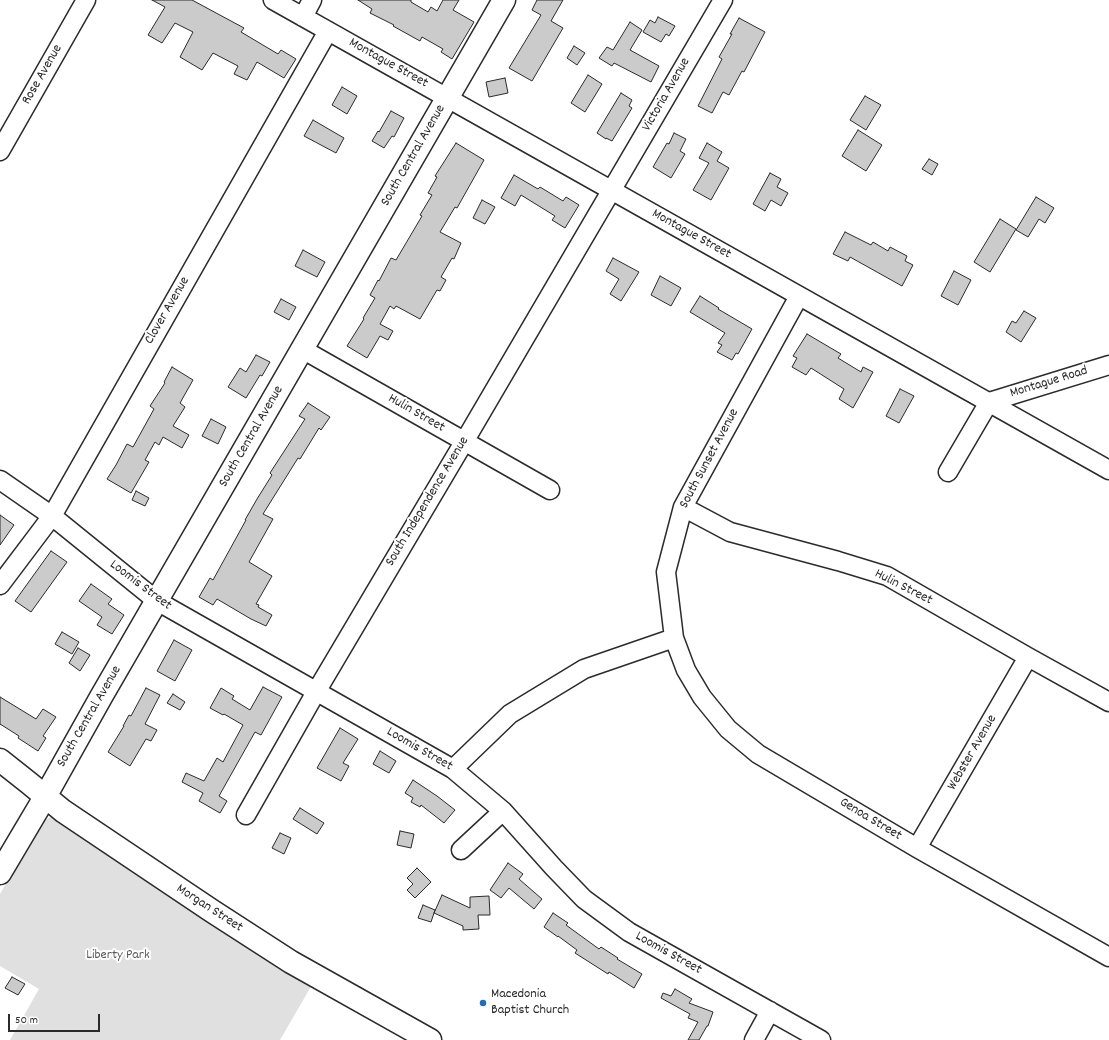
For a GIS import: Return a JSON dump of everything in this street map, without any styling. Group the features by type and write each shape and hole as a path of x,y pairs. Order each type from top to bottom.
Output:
{"main road":[{"name":"South Central Avenue","path":"0,873 504,0"},
{"name":"Morgan Street","path":"0,760 63,811 218,916 291,962 430,1040"}],"street":[{"name":"Rose Avenue","path":"0,151 86,0"},
{"name":"Montague Street","path":"274,0 1109,470"},
{"path":"303,16 312,0"},
{"name":"Victoria Avenue","path":"611,190 723,0"},
{"name":"Clover Avenue","path":"0,585 52,516 328,31"},
{"name":"South Independence Avenue","path":"246,815 316,692 611,190"},
{"name":"South Sunset Avenue","path":"674,638 666,572 683,507 799,296"},
{"name":"Hulin Street","path":"302,349 550,490"},
{"name":"Montague Road","path":"989,402 1109,365"},
{"path":"948,472 989,402"},
{"name":"Loomis Street","path":"0,480 52,516 157,601 453,769 503,812 584,899 629,932 821,1040"},
{"name":"Hulin Street","path":"683,507 730,532 838,561 887,576 1109,702"},
{"path":"453,769 510,714 584,669 674,638"},
{"name":"Genoa Street","path":"674,638 686,670 702,697 728,729 758,754 917,848 1109,958"},
{"name":"Webster Avenue","path":"917,848 1028,657"},
{"path":"461,850 503,812"},
{"path":"754,1040 770,1011"}],"green space":[{"name":"Liberty Park","path":"50,817 64,818 313,983 280,1040 10,1040 39,989 0,966 0,894 39,825"}],"building":[{"path":"152,0 192,0 244,28 241,32 278,54 281,50 296,59 284,78 257,62 247,80 234,74 238,66 213,53 202,70 180,57 193,32 175,23 162,43 148,35 165,7"},
{"path":"358,0 411,0 411,2 428,12 431,7 437,11 443,0 459,0 453,10 474,22 452,59 441,52 443,49 422,37 420,41 393,26 394,25 370,13 372,9"},
{"path":"537,0 563,0 551,21 563,28 532,81 509,68 541,15 532,10"},
{"path":"658,17 675,26 669,36 666,34 661,42 643,32 650,20 655,23"},
{"path":"739,18 765,32 744,72 742,71 729,95 723,92 712,113 698,106 722,59 719,57"},
{"path":"630,22 642,30 630,50 659,66 651,82 614,63 612,66 599,58 607,47 613,50"},
{"path":"574,46 585,53 577,65 567,58"},
{"path":"588,75 602,84 585,112 571,103"},
{"path":"505,78 508,93 489,97 486,82"},
{"path":"342,87 357,96 347,114 332,105"},
{"path":"621,93 632,100 629,106 632,108 612,141 597,133"},
{"path":"865,96 881,105 866,130 850,120"},
{"path":"391,111 404,118 394,137 392,136 384,148 372,141"},
{"path":"313,120 344,138 336,153 304,136"},
{"path":"858,130 882,145 866,171 842,156"},
{"path":"674,133 686,139 680,151 685,154 671,178 653,167 667,143 669,144"},
{"path":"456,143 484,160 457,208 455,207 440,232 461,243 454,259 452,258 441,277 446,280 440,291 437,290 420,319 396,306 394,309 390,306 380,324 393,331 388,340 380,336 367,358 347,346 375,298 370,295 378,280 379,281 391,258 396,260 422,216 420,215 432,195 428,193 437,177 435,176"},
{"path":"707,143 722,152 717,161 729,168 711,200 693,190 709,163 699,158"},
{"path":"929,159 938,164 932,175 922,169"},
{"path":"770,173 781,179 777,187 788,193 781,206 771,200 765,211 753,204"},
{"path":"514,175 538,189 540,187 563,201 566,197 579,205 565,228 552,220 555,216 521,195 515,206 501,198"},
{"path":"1036,197 1054,208 1045,223 1039,219 1028,237 1016,230"},
{"path":"482,200 495,207 485,224 473,218"},
{"path":"1000,219 1016,229 990,272 974,262"},
{"path":"845,232 871,245 873,242 888,251 890,247 907,256 905,261 913,265 902,286 850,257 848,261 833,254"},
{"path":"303,250 325,262 317,277 295,266"},
{"path":"613,258 639,272 621,301 610,294 619,279 606,271"},
{"path":"954,271 971,280 958,305 941,296"},
{"path":"660,276 681,288 671,306 651,295"},
{"path":"700,296 719,308 718,309 752,329 738,354 736,353 732,360 717,352 722,345 718,343 725,333 690,312"},
{"path":"281,299 296,307 289,320 274,312"},
{"path":"1024,311 1036,318 1021,342 1006,332 1012,321 1016,323"},
{"path":"807,334 841,354 838,358 861,372 863,367 873,372 853,408 839,399 844,389 811,368 806,375 792,367 797,358 793,356"},
{"path":"256,355 270,362 246,398 228,387 240,368 246,372"},
{"path":"172,367 193,380 180,403 185,407 173,426 189,435 182,448 163,437 159,445 155,442 145,460 149,462 131,493 107,479 127,444 133,447 154,409 150,406 165,383 164,382"},
{"path":"900,389 914,396 899,423 886,416"},
{"path":"308,403 330,417 321,430 319,428 300,459 298,458 263,514 273,519 249,562 272,576 256,604 259,605 258,607 272,615 266,626 217,599 213,605 199,597 210,578 213,580 245,520 272,475 270,473 305,419 299,416"},
{"path":"211,419 226,427 218,444 202,436"},
{"path":"136,491 149,498 145,506 132,500"},
{"path":"0,515 14,525 0,545"},
{"path":"51,551 67,562 31,612 15,601"},
{"path":"91,584 112,599 108,604 124,615 112,634 97,625 102,617 79,601"},
{"path":"62,632 79,642 72,654 55,644"},
{"path":"174,640 192,650 175,681 157,671"},
{"path":"78,648 90,655 80,671 69,663"},
{"path":"263,687 282,697 261,735 255,732 219,796 227,801 220,813 199,801 203,793 182,782 186,773 204,781 217,758 223,762 243,725 210,708 221,688 234,696 232,699 250,710"},
{"path":"146,688 160,695 145,724 157,730 151,741 146,739 130,766 108,752 129,715 131,716"},
{"path":"173,694 185,702 180,710 167,703"},
{"path":"0,697 36,719 43,709 56,717 43,736 46,738 38,751 18,738 19,736 0,724"},
{"path":"340,728 358,739 343,763 349,766 341,781 317,768"},
{"path":"380,751 396,761 389,773 373,764"},
{"path":"413,780 455,810 444,823 421,805 420,807 411,802 413,798 405,793"},
{"path":"300,808 324,823 317,834 293,819"},
{"path":"400,831 414,834 411,848 397,845"},
{"path":"280,833 291,838 284,854 272,848"},
{"path":"508,863 523,874 519,879 542,899 534,909 509,888 501,898 490,890"},
{"path":"417,868 431,882 415,898 407,890 413,884 407,878"},
{"path":"442,895 470,908 470,897 489,896 490,915 478,915 479,929 463,930 463,926 434,913"},
{"path":"423,905 435,910 431,922 418,918"},
{"path":"553,913 568,923 566,925 599,949 601,947 618,958 617,959 642,974 634,988 609,972 608,974 575,953 577,950 544,927"},
{"path":"12,977 25,984 18,995 5,988"},
{"path":"675,989 692,999 689,1003 713,1012 708,1026 699,1040 688,1040 698,1022 688,1018 690,1014 661,998 663,993 671,996"}],"place":[{"name":"Macedonia Baptist Church","path":"483,1003"}]}
